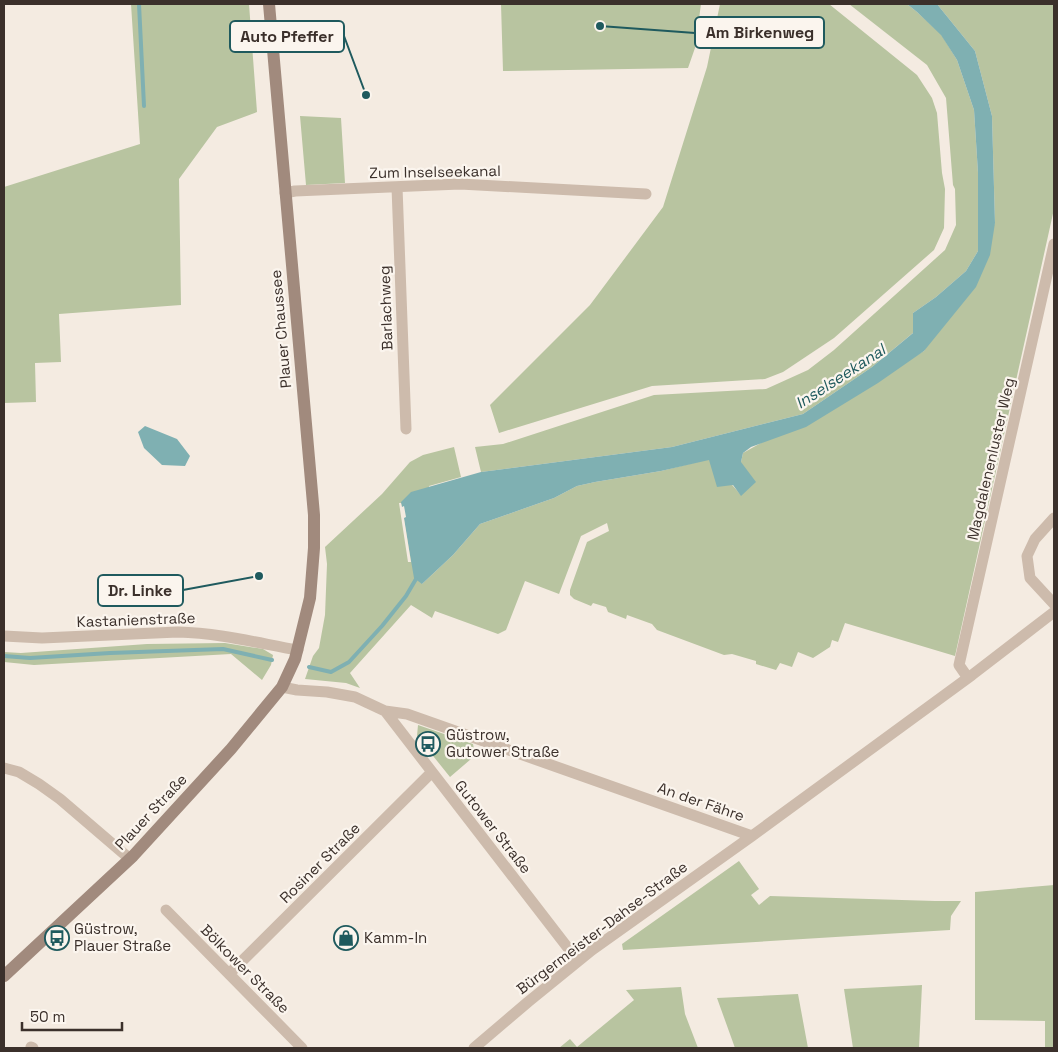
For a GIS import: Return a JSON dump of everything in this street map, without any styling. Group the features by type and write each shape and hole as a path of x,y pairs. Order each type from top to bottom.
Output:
{"main road":[{"name":"Plauer Chaussee","path":"269,4 314,515 314,548 310,598 298,650"},
{"name":"Plauer Straße","path":"4,976 130,859 231,749 282,687 292,669 298,650"}],"street":[{"name":"Zum Inselseekanal","path":"285,193 460,184 646,194"},
{"name":"Barlachweg","path":"396,187 406,429"},
{"name":"Magdalenenluster Weg","path":"968,678 959,665 1054,244"},
{"path":"1054,518 1035,539 1027,556 1030,578 1054,604"},
{"name":"An der Fähre","path":"282,687 355,697 385,711 407,714 752,836 968,678 1054,612"},
{"name":"Kastanienstraße","path":"4,636 42,638 196,632 219,634 298,650"},
{"name":"Gutower Straße","path":"385,711 578,961"},
{"path":"4,768 19,772 60,799 130,859"},
{"name":"Rosiner Straße","path":"229,974 432,772"},
{"name":"Bürgermeister-Dahse-Straße","path":"474,1048 592,950 752,836"},
{"name":"Bölkower Straße","path":"166,910 302,1048"}],"green space":[{"path":"131,4 249,4 257,112 217,127 179,179 181,305 59,314 61,362 35,363 36,402 4,403 4,187 140,144"},
{"path":"501,4 701,4 695,48 688,68 503,71"},
{"path":"720,4 829,4 917,75 932,98 937,113 945,189 944,228 934,250 834,338 783,372 765,379 652,386 499,433 490,405 590,305 663,207 707,67"},
{"path":"849,4 907,4 941,34 957,60 974,110 978,173 978,251 966,271 936,297 913,313 914,332 872,367 803,414 672,447 481,472 475,447 503,444 654,395 766,389 808,370 834,350 945,250 956,225 955,189 953,185 946,98 927,65"},
{"path":"937,4 1054,4 1054,209 955,656 845,623 838,642 832,640 830,647 813,658 798,652 792,667 780,663 776,670 756,664 756,661 732,654 724,655 657,630 652,624 627,615 626,619 608,612 606,607 593,603 591,606 574,599 570,595 570,590 587,542 609,531 607,523 581,536 559,594 525,581 506,630 498,634 435,611 432,618 411,605 350,673 360,688 346,683 305,679 313,656 319,648 325,615 327,564 325,547 382,494 410,462 423,455 454,447 461,477 429,486 422,584 453,555 480,524 554,498 577,486 661,471 709,459 741,495 741,462 743,453 924,351 995,223 992,116 975,51"},
{"path":"300,116 341,118 345,183 306,185"},
{"path":"225,643 263,649 273,655 271,665 262,680 231,654 34,665 4,662 4,652 21,653 147,644"},
{"path":"418,725 473,744 474,749 478,753 450,777 417,736"},
{"path":"739,861 759,889 751,895 759,905 770,896 961,901 951,916 950,930 623,950 622,944"},
{"path":"1054,885 1054,1048 1045,1048 1045,1021 975,1020 975,892"},
{"path":"922,985 919,1048 853,1048 844,989"},
{"path":"681,987 685,1014 698,1048 559,1048 570,1039 577,1047 634,1000 626,990"},
{"path":"798,994 808,1048 735,1048 717,998"}],"water":[{"path":"907,4 937,4 975,51 992,116 995,223 990,255 976,287 924,351 878,383 806,427 751,447 743,453 741,462 756,482 741,496 733,485 717,487 709,460 661,471 577,486 554,498 480,524 453,555 422,584 414,578 401,502 411,492 481,472 672,447 803,414 872,367 913,333 913,313 936,297 966,271 978,251 978,173 974,110 957,60 941,35"},
{"path":"145,426 177,439 190,456 185,466 162,465 144,448 138,432"}],"pier":[{"path":"399,503 401,503 402,507 404,506 411,562 408,562"}],"waterway":[{"path":"139,4 144,106"},
{"path":"309,667 331,672 349,662 382,626 406,596 416,579"},
{"path":"4,656 30,658 223,649 272,660"}],"place":[{"name":"Am Birkenweg","path":"600,26"},
{"name":"Auto Pfeffer","path":"366,95"},
{"name":"Dr. Linke","path":"259,576"},
{"name":"Güstrow, Gutower Straße","path":"428,744"},
{"name":"Güstrow, Plauer Straße","path":"57,938"},
{"name":"Kamm-In","path":"346,938"}],"water label":[{"name":"Inselseekanal","path":"840,376"}]}
